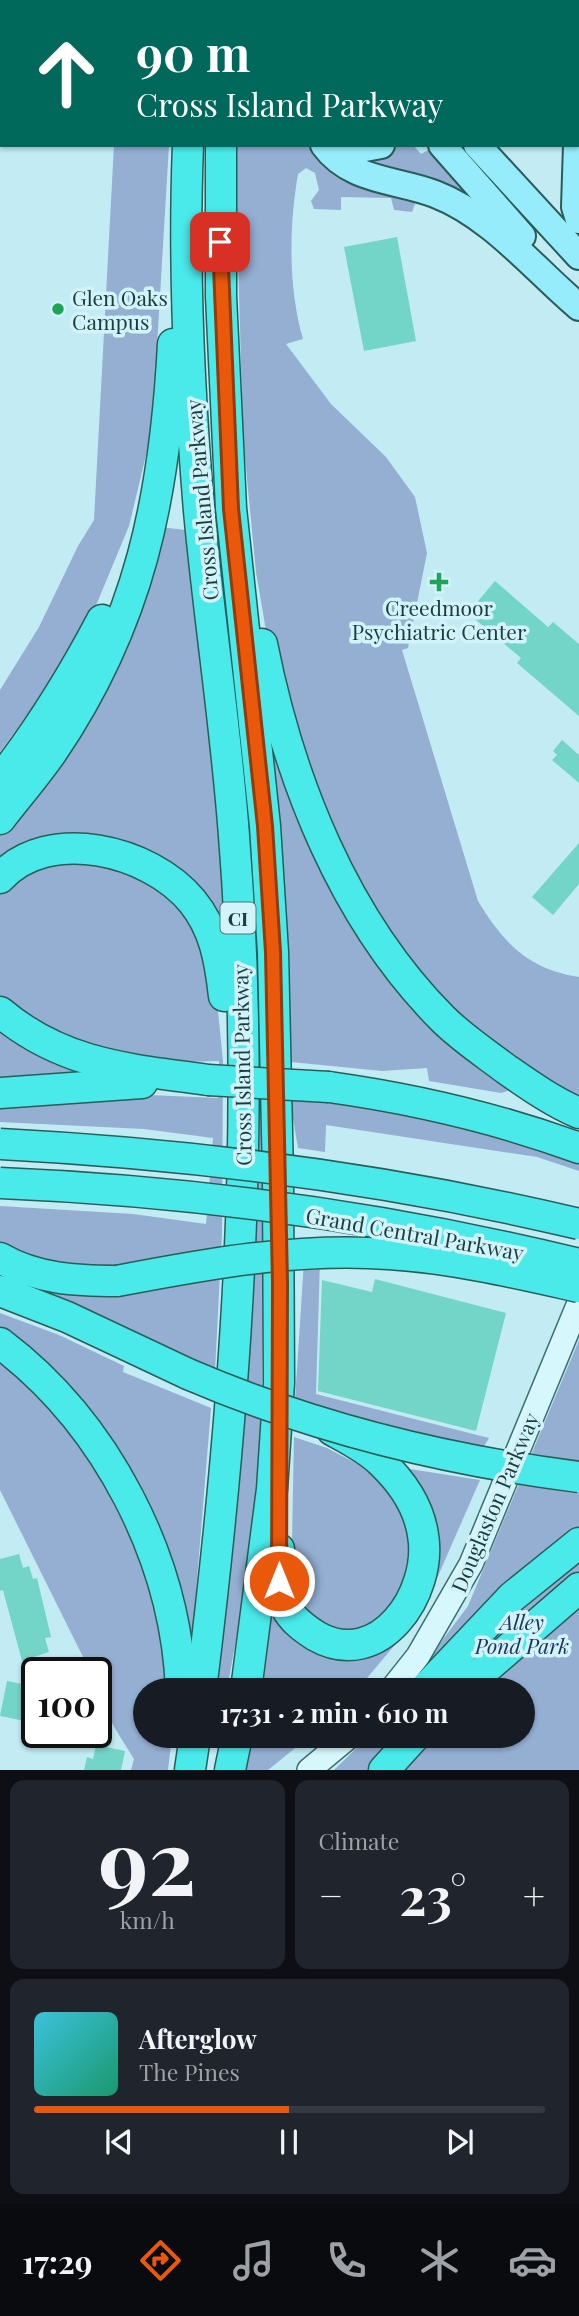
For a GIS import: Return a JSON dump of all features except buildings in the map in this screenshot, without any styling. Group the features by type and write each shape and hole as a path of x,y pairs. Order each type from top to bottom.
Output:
{"highway":[{"path":"0,820 52,752 91,686 120,628 144,557 159,492 169,426 187,147"},
{"name":"Cross Island Parkway","path":"187,147 192,402 200,511 234,836 240,941 243,1168 241,1278 233,1382 202,1678"},
{"name":"Cross Island Parkway","path":"221,147 220,296 231,509 265,826 273,952 279,1383 272,1489 248,1678"},
{"path":"0,780 32,739 74,673 105,613 130,552 163,424 174,326"},
{"path":"225,406 242,540 267,670 302,789 327,848 384,945 444,1020 564,1120 579,1148"},
{"path":"0,878 11,866 37,853 71,848 91,850 135,861 166,876 192,901 209,928 219,954 243,1168"},
{"path":"0,1012 27,1034 108,1075"},
{"path":"0,1093 108,1075 329,1087 473,1103 564,1120"},
{"name":"Grand Central Parkway","path":"0,1144 146,1155 327,1176 492,1205 579,1224"},
{"name":"Grand Central Parkway","path":"0,1183 236,1203 396,1227 579,1264"},
{"path":"0,1258 52,1276 76,1281 117,1281 246,1259 320,1253 389,1254 481,1266 579,1287"},
{"path":"0,1291 67,1317 254,1403 392,1445 455,1458 579,1477"},
{"path":"0,1343 57,1394 89,1434 118,1480 142,1526 161,1577 174,1629 180,1678"},
{"path":"279,1383 279,1581 286,1607 303,1629 327,1643 353,1646 381,1635 401,1619 416,1596 423,1565 424,1537 416,1510 401,1484 387,1468 371,1454 323,1425"},
{"path":"435,1678 512,1597 579,1543"},
{"path":"475,1678 579,1588"},
{"path":"176,1770 178,1748"},
{"path":"190,1770 193,1748"},
{"path":"230,1770 235,1748"},
{"path":"363,1770 380,1748"},
{"path":"384,1770 404,1748"}],"main road":[{"path":"326,147 346,167 363,175 434,193 457,204 487,224 579,307"},
{"path":"444,147 579,301"},
{"path":"479,147 579,256"},
{"path":"577,147 575,207 579,220"},
{"name":"Douglaston Parkway","path":"401,1678 418,1656 471,1564 579,1303"},
{"path":"309,1770 336,1748"}],"green space":[{"path":"114,147 169,147 152,430 129,526 97,603 62,667 0,752 0,690 39,627 78,546 94,520"},
{"path":"235,147 318,147 416,201 412,212 394,210 391,198 341,197 341,210 314,209 311,201 319,190 315,173 306,168 298,174 293,215 292,278 303,339 286,344 331,404 386,457 415,497 427,553 408,648 402,650 478,901 498,930 520,952 546,968 579,977 579,1102 517,1067 436,1002 375,923 312,801 275,683 256,572 243,437"},
{"path":"392,147 415,147 421,154 430,149 485,211 362,164 372,153"},
{"path":"207,444 248,809 266,1125 261,1444 250,1560 229,1678 213,1678 248,1317"},
{"path":"160,527 186,530 207,703 228,954 137,851 0,867 0,833"},
{"path":"264,682 335,890 511,1090 501,1093 429,1081 427,1068 382,1071 291,1062"},
{"path":"55,859 107,860 161,884 199,924 214,971 223,1061 222,1235 215,1371 0,1281 0,1274 39,1287 80,1295 129,1290 81,1267 21,1255 0,1244 0,1206 133,1214 206,1224 213,1138 144,1129 0,1122 0,1101 149,1095 218,1098 219,1061 183,1062 102,1055 7,1010 0,997 0,892 13,874"},
{"path":"0,1027 30,1049 82,1072 0,1079"},
{"path":"376,1099 579,1159 579,1171 537,1157 326,1125 325,1152 298,1148 290,1101"},
{"path":"320,1260 316,1394 489,1438 483,1448 348,1418 295,1400 304,1261"},
{"path":"0,1313 59,1335 124,1366 123,1372 211,1408 189,1678 185,1678 155,1547 0,1337"},
{"name":"Alley Pond Park","path":"579,1340 579,1770 334,1770 357,1748 535,1748 535,1678 414,1678 468,1606"},
{"path":"0,1358 17,1369 106,1473 155,1578 170,1678 133,1678 133,1748 171,1748 168,1770 131,1770 134,1759 112,1723 112,1657 83,1657 0,1490"},
{"path":"294,1437 327,1448 367,1469 398,1502 410,1543 401,1594 374,1629 336,1638 287,1597 292,1542"},
{"path":"397,1467 480,1480 431,1592 409,1628 367,1678 258,1678 269,1616 278,1600 334,1653 422,1597"},
{"path":"246,1748 295,1748 268,1770 242,1770"}],"place":[{"name":"Glen Oaks Campus","path":"58,309"},
{"name":"Creedmoor Psychiatric Center","path":"439,582"}],"route":[{"path":"220,242 220,296 231,509 265,826 273,952 280,1283 279,1581"}]}
